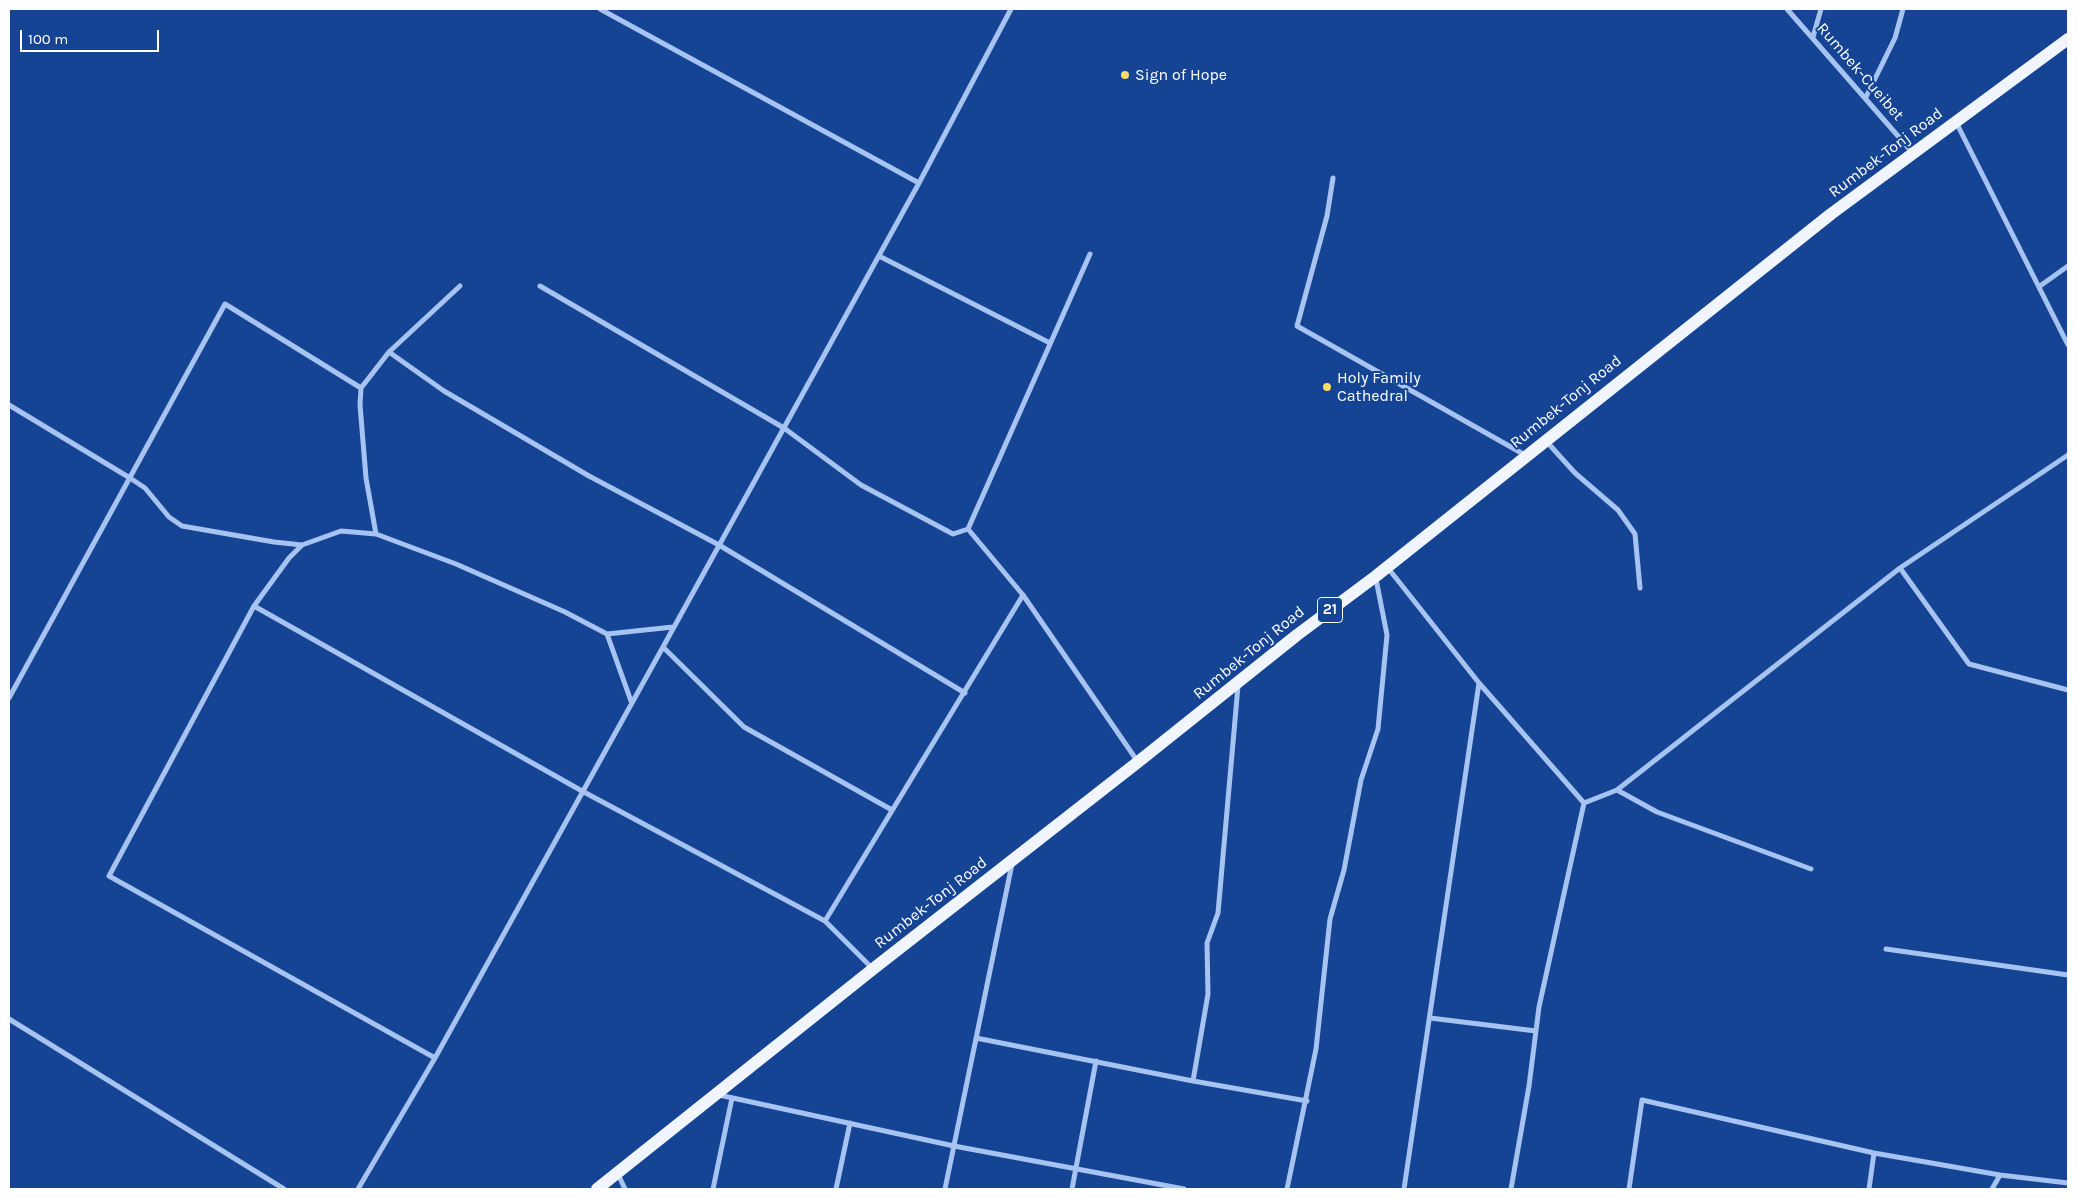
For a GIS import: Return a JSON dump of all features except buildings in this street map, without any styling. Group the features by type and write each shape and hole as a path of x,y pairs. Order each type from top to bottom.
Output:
{"main road":[{"name":"Rumbek-Tonj Road","path":"597,1189 717,1095 873,968 1012,861 1297,635 1376,576 1386,565 1912,152 2068,39"}],"street":[{"path":"600,9 919,183"},
{"path":"358,1189 435,1058 663,647 919,183 1011,9"},
{"name":"Rumbek-Cueibet","path":"1787,9 1866,97 1912,152"},
{"path":"1813,37 1821,9"},
{"path":"1866,97 1894,38 1903,9"},
{"path":"1956,121 2068,345"},
{"path":"1333,178 1327,216 1297,326 1526,455"},
{"path":"540,286 784,428 861,485 952,534 968,529 1090,254"},
{"path":"878,256 1050,343"},
{"path":"2040,286 2068,266"},
{"path":"376,534 366,478 360,405 362,388 389,352 460,286"},
{"path":"9,698 225,304 362,388"},
{"path":"389,352 453,396 589,476 719,544 965,693"},
{"path":"9,405 145,488 169,517 182,526 302,545"},
{"path":"1545,440 1575,473 1618,510 1635,534 1640,588"},
{"path":"1584,803 1618,790 1900,568 2068,454"},
{"path":"968,529 1023,595 1138,762"},
{"path":"435,1058 109,876 254,606 288,558 302,545 341,531 376,534 456,564 565,612 607,634 673,627"},
{"path":"1386,565 1479,682 1584,803"},
{"path":"1900,568 1969,664 2068,690"},
{"path":"1288,1189 1316,1049 1330,919 1344,870 1361,780 1378,729 1387,635 1376,576"},
{"path":"824,921 965,693 1023,595"},
{"path":"254,606 582,791 824,921 873,968"},
{"path":"607,634 632,701"},
{"path":"663,647 744,727 892,810"},
{"path":"1404,1189 1479,682"},
{"path":"1193,1081 1208,994 1208,943 1218,913 1238,683"},
{"path":"1618,790 1657,812 1811,869"},
{"path":"1511,1189 1539,1007 1584,803"},
{"path":"945,1189 1012,861"},
{"path":"1886,949 2068,975"},
{"path":"1430,1018 1536,1031"},
{"path":"9,1019 284,1189"},
{"path":"976,1038 1193,1081 1307,1101"},
{"path":"1072,1189 1096,1062"},
{"path":"717,1095 954,1146 1184,1189"},
{"path":"713,1189 732,1098"},
{"path":"1629,1189 1642,1100 1874,1153 2000,1175 2068,1183"},
{"path":"836,1189 850,1123"},
{"path":"1870,1189 1874,1153"},
{"path":"618,1173 625,1189"},
{"path":"1992,1189 2000,1175"}],"place":[{"name":"Sign of Hope","path":"1125,75"},
{"name":"Holy Family Cathedral","path":"1327,387"}]}
